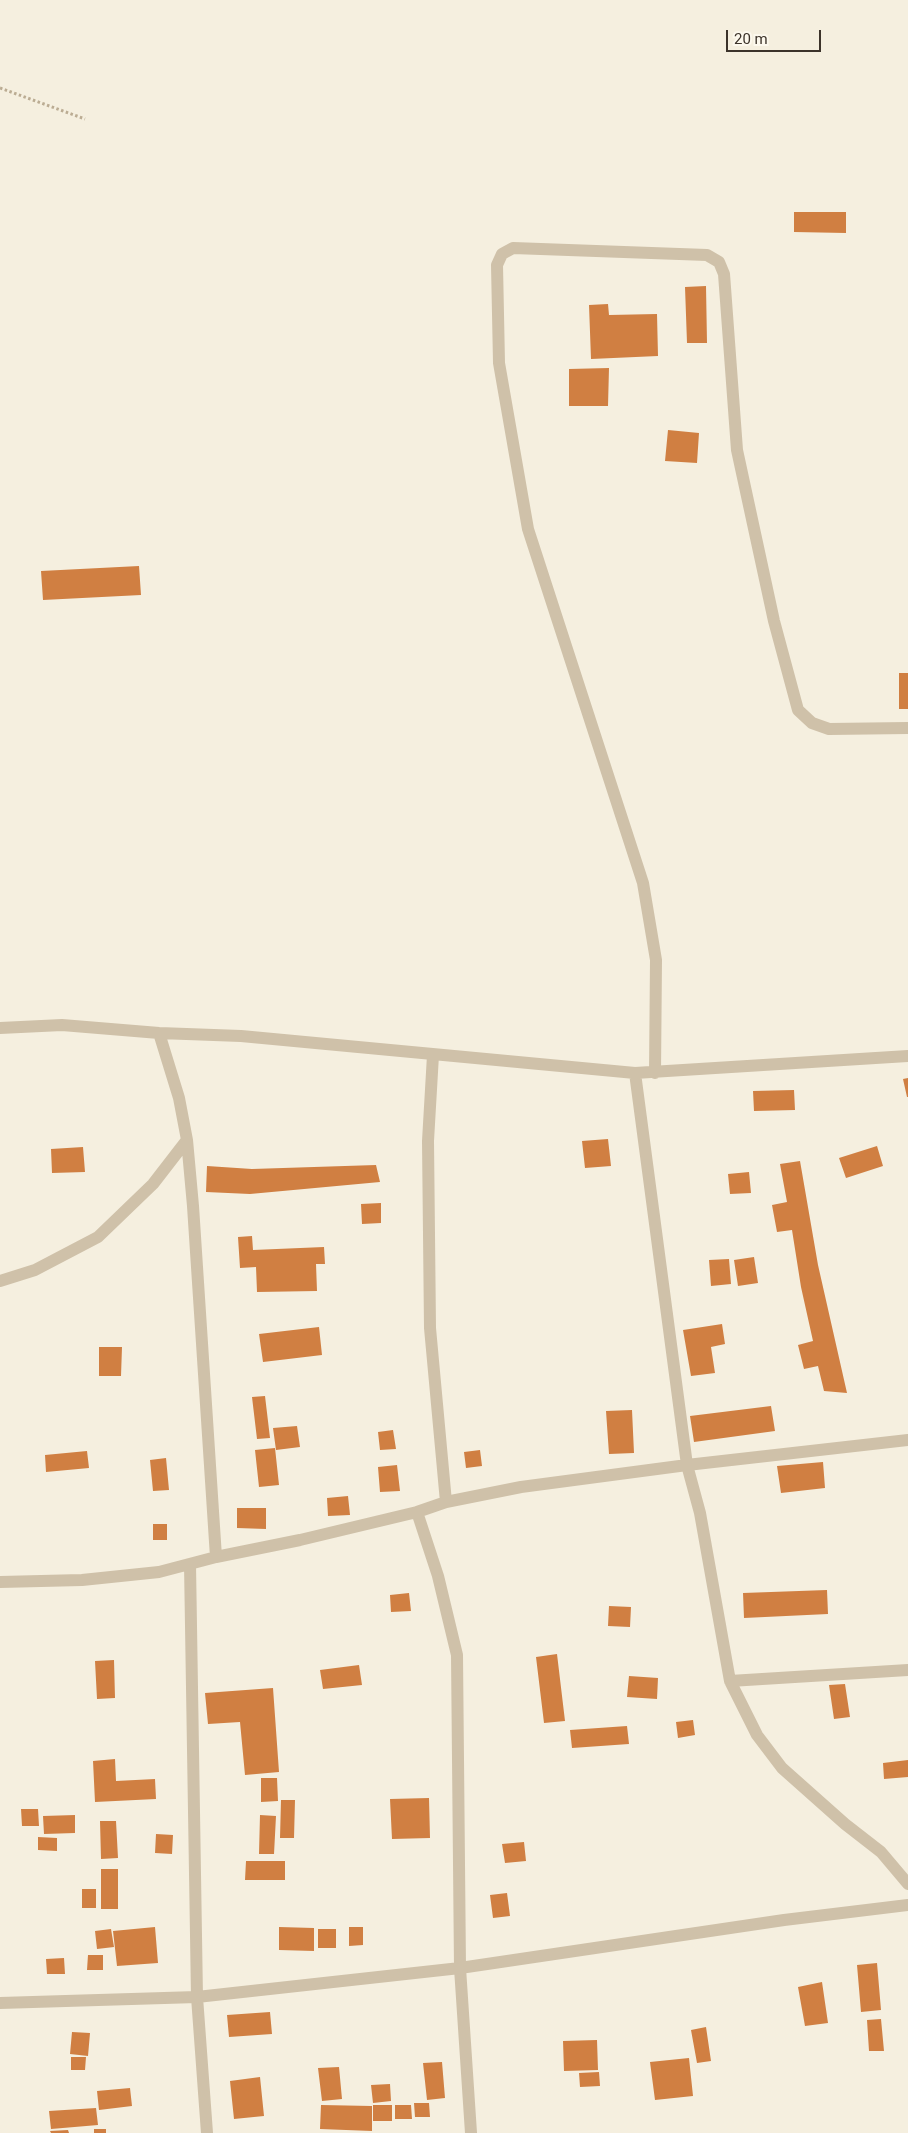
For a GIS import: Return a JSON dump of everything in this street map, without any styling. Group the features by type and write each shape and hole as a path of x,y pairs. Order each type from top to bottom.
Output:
{"street":[{"path":"655,1073 656,960 643,883 528,529 500,363 497,266 502,254 513,248 707,255 719,262 724,274 737,450 774,621 798,710 812,723 829,729 908,728"},
{"path":"0,1028 62,1025 159,1033 241,1036 635,1073 908,1056"},
{"path":"159,1033 179,1098 187,1140 216,1557"},
{"path":"433,1055 428,1141 430,1328 446,1502"},
{"path":"635,1073 687,1465 700,1513 730,1681 757,1735 782,1768 845,1824 881,1852 908,1884"},
{"path":"0,1281 35,1270 98,1237 153,1184 187,1140"},
{"path":"0,1582 82,1580 159,1572 216,1557 300,1540 416,1512 446,1502 520,1488 687,1465 908,1440"},
{"path":"416,1512 438,1576 457,1655 460,1968 471,2133"},
{"path":"190,1564 197,1997 208,2133"},
{"path":"730,1681 908,1670"},
{"path":"0,2004 197,1997 460,1968 784,1920 908,1905"}],"path":[{"path":"0,88 85,119"}],"building":[{"path":"794,212 846,212 846,233 794,232"},
{"path":"706,286 707,343 687,343 685,287"},
{"path":"608,304 609,315 657,314 658,356 591,359 589,305"},
{"path":"609,368 608,406 569,406 569,369"},
{"path":"668,430 699,433 697,463 665,461"},
{"path":"139,566 141,595 43,600 41,571"},
{"path":"899,673 908,673 908,709 899,709"},
{"path":"908,1078 908,1097 907,1097 903,1079"},
{"path":"794,1090 795,1110 754,1111 753,1091"},
{"path":"608,1139 611,1166 585,1168 582,1141"},
{"path":"877,1146 883,1166 846,1178 839,1158"},
{"path":"83,1147 85,1172 52,1173 51,1149"},
{"path":"800,1161 818,1265 847,1393 824,1391 818,1366 804,1369 798,1345 813,1341 801,1287 792,1230 777,1232 772,1205 787,1202 780,1164"},
{"path":"376,1165 380,1182 250,1194 206,1192 207,1166 252,1169"},
{"path":"749,1172 751,1193 730,1194 728,1174"},
{"path":"381,1203 381,1223 362,1224 361,1204"},
{"path":"252,1236 253,1250 324,1247 325,1264 316,1264 317,1291 257,1292 256,1267 240,1268 238,1237"},
{"path":"754,1257 758,1283 738,1286 734,1260"},
{"path":"729,1259 731,1284 711,1286 709,1260"},
{"path":"722,1324 725,1344 711,1347 715,1373 691,1376 683,1330"},
{"path":"319,1327 322,1355 263,1362 259,1334"},
{"path":"99,1347 122,1347 121,1376 99,1376"},
{"path":"265,1396 270,1438 257,1439 252,1397"},
{"path":"771,1406 775,1431 694,1442 690,1416"},
{"path":"632,1410 634,1453 609,1454 606,1411"},
{"path":"297,1426 300,1447 276,1450 273,1428"},
{"path":"393,1430 396,1449 380,1450 378,1432"},
{"path":"275,1448 279,1485 259,1487 255,1450"},
{"path":"480,1450 482,1466 466,1468 464,1452"},
{"path":"87,1451 89,1468 46,1472 45,1455"},
{"path":"166,1458 169,1490 153,1491 150,1460"},
{"path":"823,1462 825,1488 781,1493 777,1466"},
{"path":"397,1465 400,1491 380,1492 378,1467"},
{"path":"348,1496 350,1515 328,1516 327,1498"},
{"path":"237,1508 266,1508 266,1529 237,1528"},
{"path":"153,1524 167,1524 167,1540 153,1540"},
{"path":"827,1590 828,1614 744,1618 743,1593"},
{"path":"409,1593 411,1611 391,1612 390,1595"},
{"path":"609,1606 631,1607 630,1627 608,1626"},
{"path":"557,1654 565,1721 544,1723 536,1657"},
{"path":"114,1660 115,1698 97,1699 95,1661"},
{"path":"359,1665 362,1685 323,1689 320,1670"},
{"path":"629,1676 658,1678 657,1699 627,1697"},
{"path":"845,1684 850,1717 834,1719 829,1685"},
{"path":"273,1688 279,1772 245,1775 240,1722 208,1724 205,1693"},
{"path":"693,1720 695,1735 678,1738 676,1722"},
{"path":"627,1726 629,1744 572,1748 570,1730"},
{"path":"115,1759 116,1781 155,1779 156,1799 95,1802 93,1761"},
{"path":"908,1760 908,1777 884,1779 883,1763"},
{"path":"261,1778 277,1778 278,1801 261,1802"},
{"path":"429,1798 430,1838 392,1839 390,1799"},
{"path":"281,1800 295,1800 294,1838 280,1838"},
{"path":"21,1809 38,1809 39,1826 22,1826"},
{"path":"75,1815 75,1833 44,1834 43,1816"},
{"path":"260,1815 276,1816 274,1854 259,1854"},
{"path":"100,1821 116,1821 118,1858 101,1859"},
{"path":"156,1834 173,1835 172,1854 155,1853"},
{"path":"38,1837 57,1838 57,1851 38,1850"},
{"path":"524,1842 526,1861 505,1863 502,1844"},
{"path":"246,1861 285,1861 285,1880 245,1880"},
{"path":"101,1869 118,1869 118,1909 101,1909"},
{"path":"82,1889 96,1889 96,1908 82,1908"},
{"path":"507,1893 510,1916 493,1918 490,1895"},
{"path":"155,1927 158,1963 117,1966 113,1931"},
{"path":"279,1927 314,1928 314,1951 279,1950"},
{"path":"349,1927 363,1927 363,1945 349,1946"},
{"path":"111,1929 114,1947 97,1949 95,1931"},
{"path":"318,1929 336,1929 336,1948 318,1948"},
{"path":"88,1955 103,1955 103,1970 87,1970"},
{"path":"64,1958 65,1974 47,1974 46,1959"},
{"path":"877,1963 881,2010 861,2012 857,1965"},
{"path":"822,1982 828,2023 805,2026 798,1987"},
{"path":"270,2012 272,2034 229,2037 227,2015"},
{"path":"881,2019 884,2051 869,2051 867,2020"},
{"path":"706,2027 711,2061 697,2063 691,2030"},
{"path":"72,2032 90,2033 88,2056 70,2054"},
{"path":"597,2040 598,2070 564,2071 563,2041"},
{"path":"71,2057 86,2057 85,2070 71,2070"},
{"path":"689,2058 693,2096 655,2100 650,2062"},
{"path":"442,2062 445,2098 427,2100 423,2063"},
{"path":"339,2067 342,2099 322,2101 318,2068"},
{"path":"599,2072 600,2086 580,2087 579,2073"},
{"path":"260,2077 264,2116 234,2119 230,2081"},
{"path":"390,2084 391,2101 373,2103 371,2085"},
{"path":"130,2088 132,2106 99,2110 97,2091"},
{"path":"414,2103 429,2103 430,2117 415,2117"},
{"path":"321,2105 372,2106 372,2131 320,2129"},
{"path":"373,2105 392,2105 392,2121 373,2121"},
{"path":"395,2105 411,2105 412,2119 395,2119"},
{"path":"96,2108 98,2125 51,2129 49,2111"},
{"path":"94,2129 106,2129 106,2133 94,2133"},
{"path":"68,2130 69,2133 51,2133 50,2131"}]}
